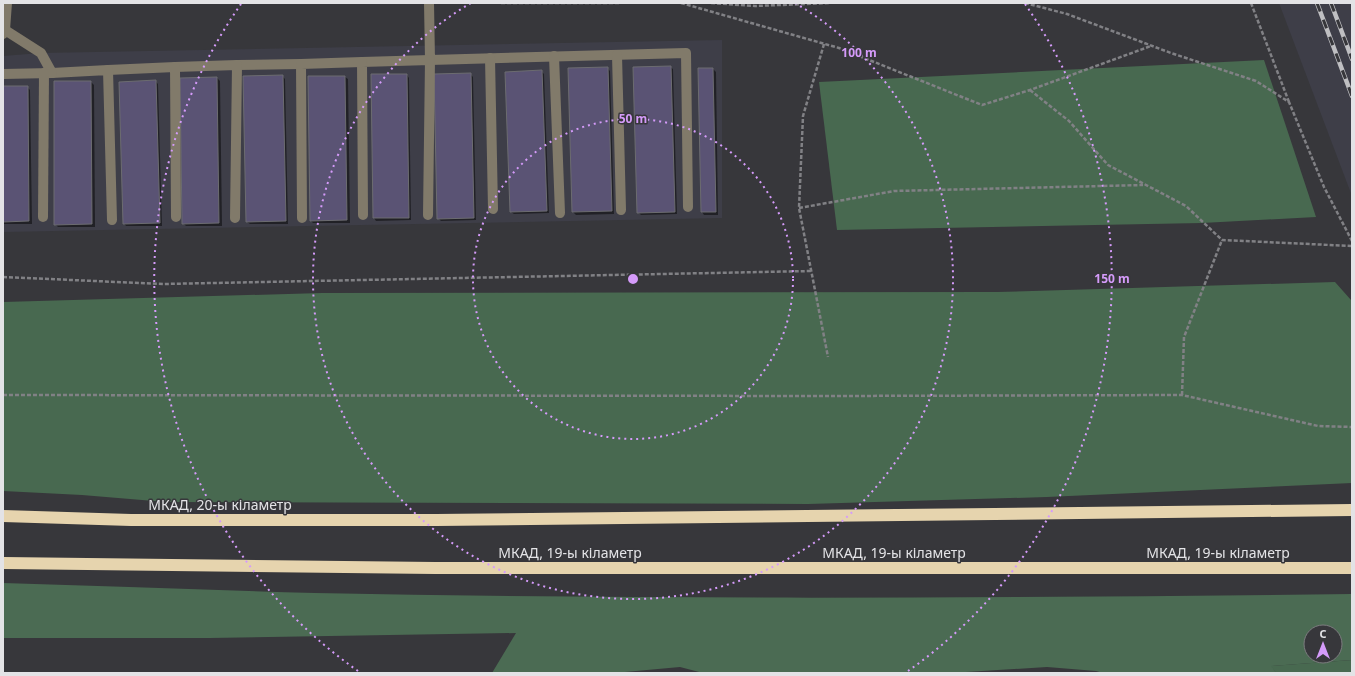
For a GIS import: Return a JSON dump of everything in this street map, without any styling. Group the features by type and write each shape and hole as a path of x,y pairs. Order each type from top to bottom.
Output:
{"highway":[{"name":"МКАД, 20-ы кіламетр","path":"3,516 131,520 436,520 1352,510"},
{"name":"МКАД, 19-ы кіламетр","path":"3,563 435,568 1352,568"}],"lane":[{"path":"7,3 4,32 41,53 48,73 44,217"},
{"path":"428,215 430,60 429,3"},
{"path":"3,74 237,65 686,53 688,208"},
{"path":"617,54 621,210"},
{"path":"554,56 560,213"},
{"path":"490,58 493,209"},
{"path":"362,62 363,215"},
{"path":"301,64 302,218"},
{"path":"235,218 237,65"},
{"path":"175,67 176,217"},
{"path":"108,70 112,220"}],"path":[{"path":"501,3 620,3"},
{"path":"681,3 839,48 982,105 1030,90 1151,46"},
{"path":"711,3 755,6 830,3"},
{"path":"1025,3 1067,14 1171,54 1256,81 1289,102"},
{"path":"1251,3 1324,187 1352,241"},
{"path":"824,44 803,116 799,208 828,356"},
{"path":"1030,90 1069,121 1108,165 1186,206 1222,240 1352,246"},
{"path":"799,208 894,191 1145,185"},
{"path":"1182,395 1184,337 1222,240"},
{"path":"3,277 163,284 811,271"},
{"path":"3,395 1182,395 1318,426 1352,427"}],"shaded area":[{"path":"1279,3 1352,3 1352,196"},
{"path":"722,40 722,218 3,232 3,56 41,53"}],"green space":[{"path":"1264,60 1316,217 1202,223 837,230 819,82"},
{"path":"1335,282 1352,303 1352,483 1047,497 808,504 166,502 82,495 3,491 3,302 322,293 997,292"},
{"path":"3,583 315,593 574,597 1093,597 1352,594 1352,660 1343,661 1343,624 1303,624 1303,664 1272,666 1276,673 1103,673 1096,671 1047,667 950,673 703,673 680,667 614,673 492,673 516,633 209,638 3,638"},
{"path":"1352,660 1352,673 1276,673 1271,666 1303,664 1343,664 1343,661"}],"building":[{"path":"671,66 675,212 637,213 633,67"},
{"path":"608,67 612,211 572,212 568,68"},
{"path":"698,68 713,68 716,212 701,212"},
{"path":"542,70 547,211 510,212 505,72"},
{"path":"471,73 474,218 437,219 434,74"},
{"path":"371,74 407,74 409,218 373,218"},
{"path":"283,75 286,221 246,222 243,76"},
{"path":"308,76 345,76 347,220 310,221"},
{"path":"217,77 219,223 182,224 180,78"},
{"path":"156,80 160,223 123,224 119,82"},
{"path":"54,81 91,81 92,224 54,225"},
{"path":"3,86 28,86 29,221 3,222"}],"railway":[{"path":"1317,3 1352,96"},
{"path":"1331,3 1352,59"}]}
